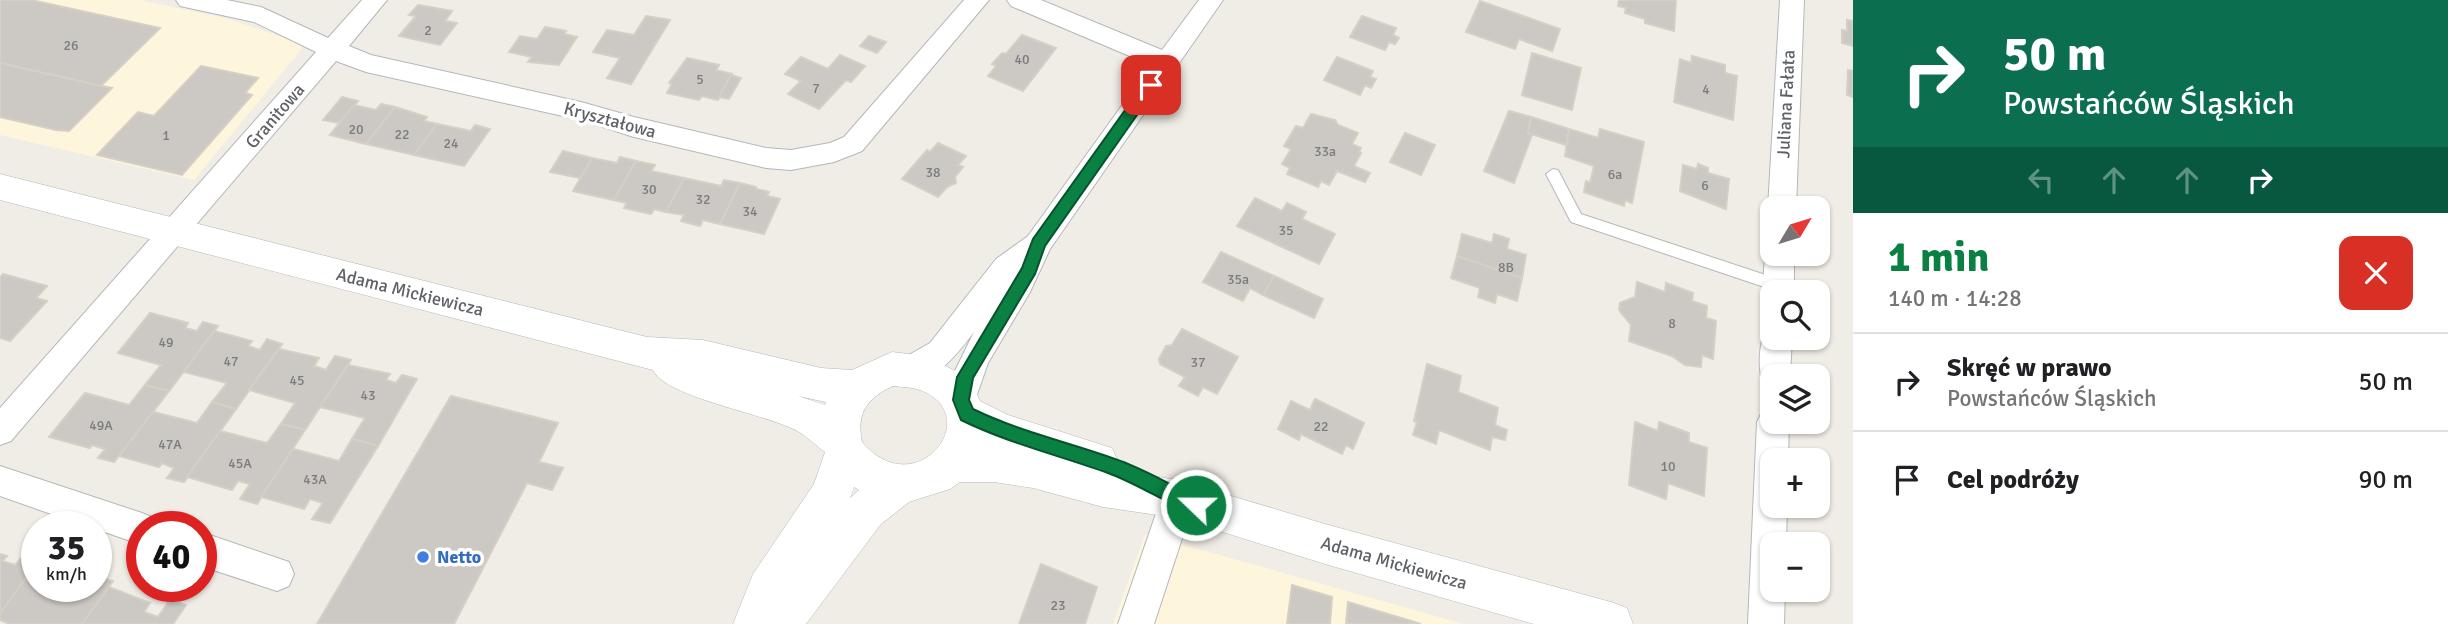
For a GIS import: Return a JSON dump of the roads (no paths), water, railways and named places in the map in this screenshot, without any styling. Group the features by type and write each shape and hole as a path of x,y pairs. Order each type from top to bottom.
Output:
{"street":[{"name":"Kryształowa","path":"188,0 261,15 366,63 582,111 709,145 766,158 791,160 834,152 853,144 977,0"},
{"name":"Granitowa","path":"173,232 375,0"},
{"path":"1019,0 1167,62"},
{"path":"843,447 859,469 878,480 900,484 920,482 938,475 953,463 963,448 967,432 965,377 1030,270 1038,244 1211,0"},
{"name":"Juliana Fałata","path":"1783,196 1792,0"},
{"name":"Adama Mickiewicza","path":"0,187 647,352 703,356 821,385 856,387"},
{"path":"0,431 173,232"},
{"path":"911,369 941,352 1006,267 1038,244"},
{"name":"Adama Mickiewicza","path":"647,352 699,380 811,418 843,447"},
{"path":"755,624 768,589 831,494 843,447 839,421 845,403 856,387 872,376 892,369 911,369 940,378 964,407"},
{"name":"Adama Mickiewicza","path":"964,407 999,430 1115,467 1178,499"},
{"path":"1766,624 1773,434"},
{"name":"Adama Mickiewicza","path":"953,463 994,463 1033,469 1102,488 1178,499 1325,544 1611,624"},
{"path":"0,481 126,524"},
{"path":"773,624 796,604 866,510 900,484"},
{"path":"1136,624 1178,499"},
{"path":"217,554 277,574"}],"lane":[{"path":"1553,174 1576,218 1760,282"}],"place":[{"name":"Netto","path":"423,557"}]}
